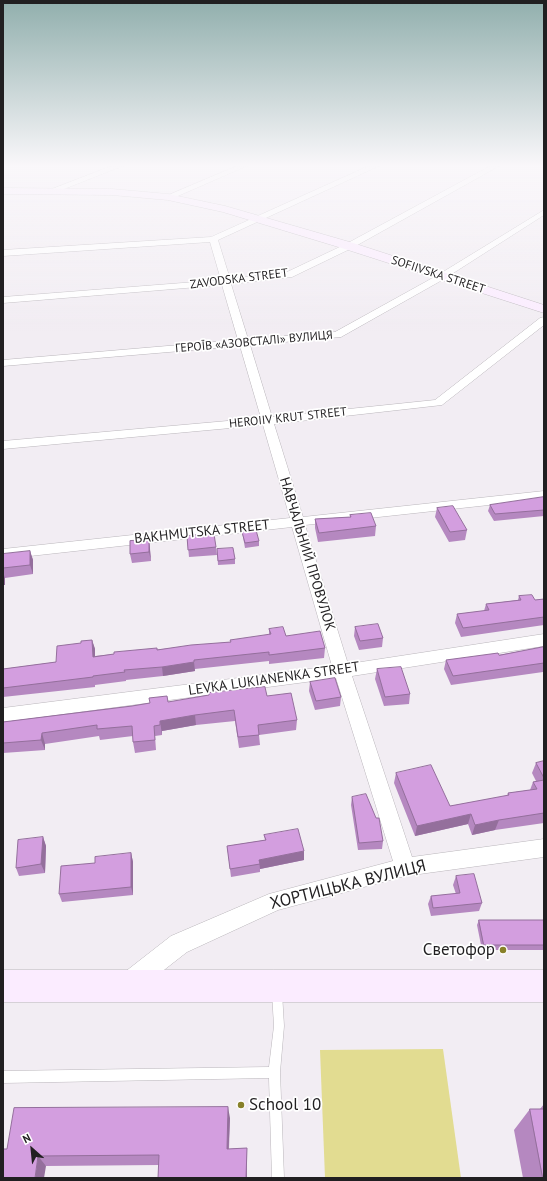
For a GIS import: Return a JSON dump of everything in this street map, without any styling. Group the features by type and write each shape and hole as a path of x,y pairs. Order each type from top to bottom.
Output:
{"street":[{"path":"3,249 182,237 200,234 247,220"},
{"path":"3,253 213,239 250,220"},
{"name":"SOFIIVSKA STREET","path":"261,220 349,246 441,277 544,309"},
{"name":"ZAVODSKA STREET","path":"3,300 226,282 289,275 349,246 397,220"},
{"name":"ГЕРОЇВ «АЗОВСТАЛІ» ВУЛИЦЯ","path":"3,363 337,335 441,277 531,220"},
{"name":"НАВЧАЛЬНИЙ ПРОВУЛОК","path":"213,239 342,671 405,868"},
{"name":"HEROIIV KRUT STREET","path":"3,444 267,421 438,403 544,320"},
{"name":"BAKHMUTSKA STREET","path":"3,554 544,495"},
{"name":"LEVKA LUKIANENKA STREET","path":"3,715 342,671 544,640"},
{"name":"ХОРТИЦЬКА ВУЛИЦЯ","path":"125,986 180,944 276,901 405,868 544,848"},
{"path":"3,986 544,986"}],"lane":[{"path":"277,986 279,1026 274,1072 278,1178"},
{"path":"3,1077 274,1072"}],"shaded area":[{"path":"443,1049 461,1178 325,1178 320,1050"}],"building":[{"path":"544,497 544,510 495,514 490,505"},
{"path":"453,506 467,530 450,532 437,508"},
{"path":"371,513 376,526 319,533 315,519 351,517 350,515"},
{"path":"256,530 259,541 245,543 242,532"},
{"path":"214,534 216,547 188,550 187,536"},
{"path":"149,540 149,552 130,554 130,541"},
{"path":"233,548 235,559 218,561 217,549"},
{"path":"30,551 30,565 3,568 3,554"},
{"path":"532,595 535,600 544,599 544,617 463,628 457,614 489,610 486,604 521,600 519,596"},
{"path":"378,624 383,638 360,641 355,627"},
{"path":"283,627 286,636 320,631 325,648 269,655 269,652 194,660 194,662 162,667 124,670 125,672 93,677 3,688 3,669 56,662 57,646 92,640 93,657 114,654 114,652 157,648 157,650 191,645 231,642 230,640 271,634 269,629"},
{"path":"544,647 544,663 453,676 446,660 498,653 499,655"},
{"path":"401,667 410,694 385,697 377,669"},
{"path":"335,678 341,697 316,701 310,682"},
{"path":"265,687 267,696 291,693 297,720 258,725 259,735 238,737 234,710 160,721 160,725 154,726 155,740 133,742 132,726 97,729 97,725 42,733 41,740 3,743 3,722 132,706 150,703 149,698 167,696 168,702 209,695 209,693"},
{"path":"544,761 544,778 536,763"},
{"path":"431,765 450,806 509,795 508,793 537,789 533,782 544,780 544,813 475,825 471,814 417,826 396,773"},
{"path":"366,794 376,818 379,818 383,841 359,843 352,797"},
{"path":"298,829 304,851 259,860 260,864 230,869 227,846 266,840 264,835"},
{"path":"43,837 41,864 16,868 18,840"},
{"path":"131,853 131,887 59,894 61,866 95,863 95,857"},
{"path":"474,874 482,903 433,908 431,896 460,893 456,876"},
{"path":"479,920 544,920 544,945 484,945"},
{"path":"228,1107 227,1149 247,1148 246,1178 158,1178 159,1155 38,1156 35,1178 3,1178 3,1149 7,1149 14,1108"},
{"path":"530,1109 544,1109 544,1178 543,1178"}],"place":[{"name":"Светофор","path":"503,950"},
{"name":"School 10","path":"241,1105"}]}
